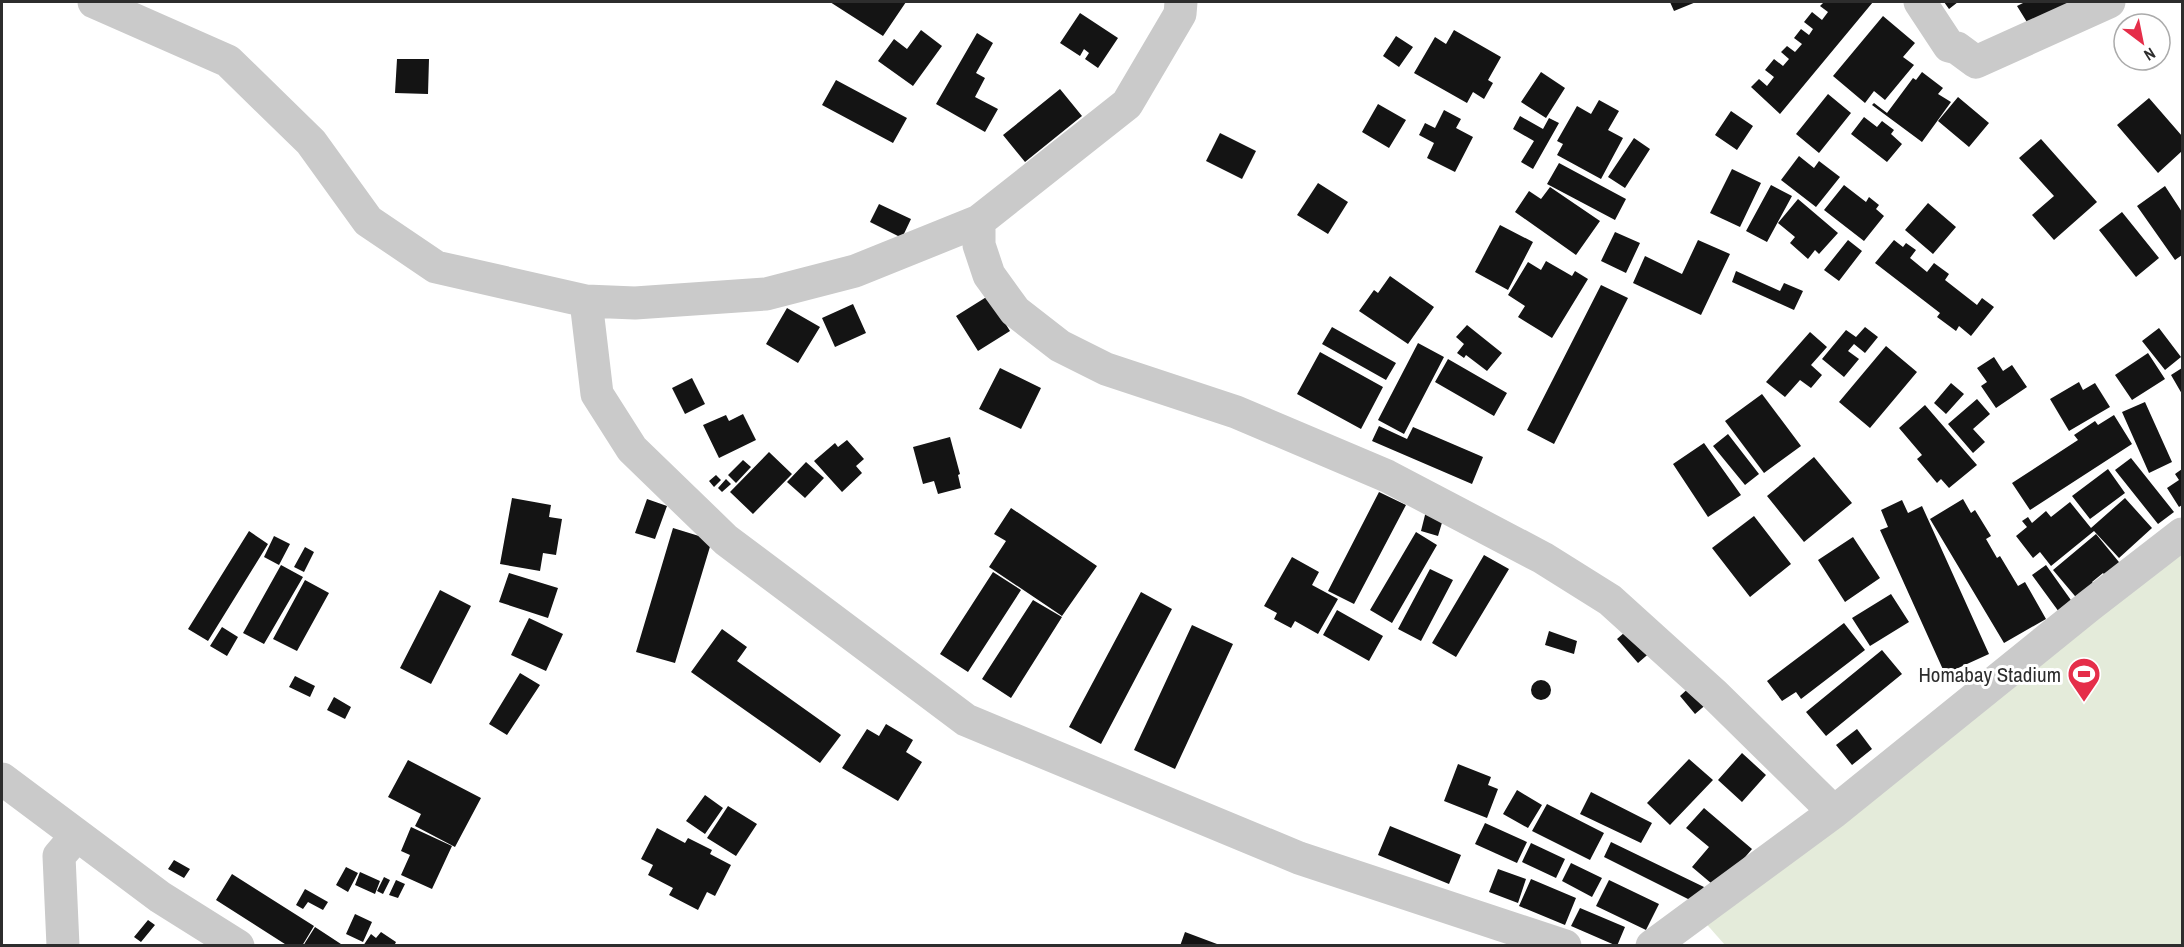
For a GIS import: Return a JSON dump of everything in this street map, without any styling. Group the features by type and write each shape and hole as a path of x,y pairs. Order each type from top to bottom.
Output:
{"street":[{"path":"93,2 228,61 311,142 368,221 436,267 586,302 635,303 766,294 855,271 979,221 1127,104 1180,14 1181,2"},
{"path":"1920,2 1948,46 1957,48 1976,62 2109,2"},
{"path":"979,221 979,245 989,275 1015,311 1060,346 1106,369 1236,412 1387,476 1543,558 1610,600 1667,650 1834,812"},
{"path":"586,302 597,394 632,449 726,540 966,720 1299,858 1565,945"},
{"path":"1652,945 1834,812 2182,534"},
{"path":"2,779 160,897 238,945"},
{"path":"63,945 59,856 77,835"}],"green space":[{"name":"Homabay Stadium","path":"2182,551 2182,945 1725,945 1702,919"}],"building":[{"path":"830,2 906,2 883,36"},
{"path":"1670,2 1696,2 1674,11"},
{"path":"1824,2 1873,2 1780,114 1751,87 1759,79 1767,86 1774,77 1765,70 1774,59 1783,66 1789,59 1781,52 1787,46 1795,52 1802,44 1794,38 1801,29 1809,35 1813,29 1804,22 1812,12 1822,20 1828,12 1820,6"},
{"path":"1944,2 1958,2 1949,9"},
{"path":"2025,2 2074,2 2030,27 2017,6"},
{"path":"1080,13 1118,38 1098,68 1085,59 1089,53 1084,49 1080,56 1060,43"},
{"path":"1883,16 1915,43 1903,57 1914,65 1885,100 1874,91 1865,103 1833,76"},
{"path":"921,30 942,46 913,86 878,61 894,39 907,49"},
{"path":"1454,30 1501,57 1488,80 1493,83 1484,99 1473,92 1467,103 1414,73 1435,37 1446,44"},
{"path":"977,33 993,43 976,73 985,78 975,97 998,109 985,132 936,104"},
{"path":"1396,36 1413,47 1399,67 1383,56"},
{"path":"397,59 429,59 428,94 395,93"},
{"path":"1541,72 1565,88 1546,118 1521,102"},
{"path":"1922,72 1943,88 1938,94 1951,102 1922,142 1872,105 1874,103 1887,113 1913,78 1916,80"},
{"path":"836,80 907,118 893,143 822,105"},
{"path":"1060,89 1082,116 1025,162 1003,135"},
{"path":"1828,94 1851,113 1819,153 1796,134"},
{"path":"1958,97 1989,123 1969,147 1938,121"},
{"path":"2149,98 2182,136 2182,151 2158,173 2117,125"},
{"path":"1599,100 1619,111 1608,130 1623,138 1601,179 1557,155 1563,144 1557,141 1577,106 1591,114"},
{"path":"1378,104 1406,120 1389,148 1362,132"},
{"path":"1444,110 1461,119 1456,128 1473,137 1455,172 1427,158 1434,143 1419,135 1425,123 1435,128"},
{"path":"1731,111 1753,126 1737,150 1715,135"},
{"path":"1520,116 1543,129 1549,118 1559,123 1533,169 1521,162 1534,141 1513,129"},
{"path":"1864,117 1877,127 1882,121 1894,130 1891,134 1902,144 1887,162 1851,134"},
{"path":"1220,133 1256,151 1242,179 1206,161"},
{"path":"1634,138 1650,149 1625,188 1608,177"},
{"path":"2041,139 2097,202 2054,240 2032,215 2054,196 2019,158"},
{"path":"1799,156 1814,168 1819,161 1840,177 1816,207 1781,180"},
{"path":"1559,163 1626,199 1615,220 1547,184"},
{"path":"1732,169 1761,183 1740,227 1710,213"},
{"path":"1318,183 1348,202 1328,234 1297,215"},
{"path":"1771,185 1792,196 1767,242 1746,231"},
{"path":"1844,185 1866,202 1869,197 1879,205 1876,209 1884,216 1864,241 1824,210"},
{"path":"2165,186 2182,212 2182,255 2175,260 2137,206"},
{"path":"1550,187 1600,221 1576,255 1515,212 1529,191 1541,199"},
{"path":"1798,199 1838,233 1819,254 1815,250 1808,259 1790,243 1795,237 1778,223"},
{"path":"1928,203 1956,227 1933,254 1905,230"},
{"path":"879,204 911,219 902,238 870,222"},
{"path":"2122,212 2159,258 2136,277 2099,230"},
{"path":"1500,225 1533,242 1508,290 1475,272"},
{"path":"1615,232 1640,243 1626,273 1601,261"},
{"path":"1698,240 1730,254 1701,315 1633,283 1645,256 1682,274"},
{"path":"1848,240 1862,251 1839,281 1824,270"},
{"path":"1894,240 1903,247 1906,243 1916,250 1910,258 1927,272 1934,263 1949,274 1945,280 1977,305 1982,298 1994,307 1971,336 1959,326 1956,331 1937,317 1940,313 1875,263"},
{"path":"1546,261 1572,276 1575,271 1588,279 1552,338 1518,317 1525,306 1508,295 1528,262 1541,270"},
{"path":"1736,271 1780,291 1784,283 1803,291 1794,310 1732,282"},
{"path":"1390,276 1434,307 1408,344 1359,311 1374,290 1378,293"},
{"path":"1601,285 1628,298 1554,444 1527,430"},
{"path":"988,296 1010,331 978,351 956,316"},
{"path":"853,304 866,333 835,347 822,318"},
{"path":"787,308 820,327 798,363 766,344"},
{"path":"1467,325 1502,353 1487,371 1466,355 1464,358 1457,353 1464,344 1456,337"},
{"path":"1332,327 1396,363 1386,380 1322,344"},
{"path":"1865,327 1878,337 1865,353 1854,344 1848,351 1859,359 1844,377 1822,359 1846,330 1856,337"},
{"path":"2159,328 2181,357 2165,370 2142,341"},
{"path":"1810,332 1827,347 1811,365 1822,375 1811,388 1800,380 1785,397 1766,382"},
{"path":"1418,343 1444,357 1404,434 1378,420"},
{"path":"1886,346 1917,372 1870,428 1839,402"},
{"path":"1320,352 1383,387 1361,429 1297,394"},
{"path":"2148,353 2165,379 2132,400 2115,375"},
{"path":"1994,357 2003,371 2012,365 2027,387 1996,408 1981,386 1987,382 1977,368"},
{"path":"1448,359 1507,393 1494,416 1435,382"},
{"path":"1000,368 1041,388 1021,429 979,409"},
{"path":"2182,368 2182,394 2171,375"},
{"path":"692,378 705,404 685,414 672,388"},
{"path":"2079,382 2083,390 2095,383 2110,407 2069,431 2050,399"},
{"path":"1951,383 1964,394 1946,414 1934,403"},
{"path":"1762,394 1801,446 1764,473 1725,421"},
{"path":"1977,399 1990,414 1973,429 1985,442 1973,453 1948,424"},
{"path":"2145,402 2172,462 2149,473 2122,412"},
{"path":"1925,405 1977,465 1949,488 1941,479 1937,483 1917,459 1922,455 1899,428"},
{"path":"743,414 756,440 719,458 703,425 726,415 729,421"},
{"path":"2114,415 2132,444 2030,510 2012,483 2078,440 2074,435 2095,421 2098,425"},
{"path":"1379,426 1407,439 1413,427 1483,457 1472,484 1372,441"},
{"path":"1728,434 1759,474 1745,485 1713,446"},
{"path":"950,437 960,474 958,475 961,488 938,494 934,481 923,484 913,447"},
{"path":"847,440 864,459 856,466 862,473 842,492 814,461 835,443 838,447"},
{"path":"1704,443 1741,495 1708,517 1673,464"},
{"path":"769,452 792,474 753,514 730,492"},
{"path":"1814,457 1852,503 1804,542 1767,496"},
{"path":"2131,458 2174,512 2158,524 2115,470"},
{"path":"743,460 751,467 736,483 728,475"},
{"path":"806,462 824,478 805,498 787,482"},
{"path":"2108,469 2125,493 2090,519 2072,496"},
{"path":"2182,469 2182,505 2179,507 2167,488 2179,480 2175,474"},
{"path":"716,475 721,480 714,487 709,481"},
{"path":"726,479 731,484 722,492 718,488"},
{"path":"1379,492 1406,505 1354,604 1328,591"},
{"path":"512,498 551,505 549,517 562,519 556,555 543,553 540,571 500,564"},
{"path":"2125,498 2152,528 2119,558 2094,531 2051,566 2040,552 2033,558 2016,536 2027,527 2022,521 2028,517 2032,523 2046,511 2051,517 2070,502 2091,528"},
{"path":"647,499 667,506 655,539 635,533"},
{"path":"1963,499 1971,513 1975,510 1991,536 1986,539 1997,558 2000,556 2018,586 2025,582 2046,619 2004,643 1930,519"},
{"path":"1902,500 1908,513 1922,506 1989,654 1945,674 1880,530 1888,527 1881,510"},
{"path":"1011,508 1097,566 1062,616 989,567 1006,541 994,534"},
{"path":"1426,511 1444,516 1438,536 1421,531"},
{"path":"1754,516 1791,564 1750,597 1712,548"},
{"path":"673,528 712,540 675,663 636,652"},
{"path":"249,531 268,544 208,641 188,629"},
{"path":"1416,532 1437,545 1392,623 1370,610"},
{"path":"2096,534 2123,567 2108,579 2103,573 2092,582 2097,588 2080,602 2053,570"},
{"path":"274,536 290,544 279,565 264,557"},
{"path":"1853,537 1880,578 1845,602 1818,560"},
{"path":"305,547 314,552 304,572 294,567"},
{"path":"1484,555 1509,569 1456,657 1432,643"},
{"path":"1292,557 1319,572 1312,585 1338,599 1318,634 1295,621 1291,628 1274,619 1277,613 1264,606"},
{"path":"281,565 303,577 264,644 243,633"},
{"path":"2046,565 2073,603 2059,612 2032,575"},
{"path":"1430,569 1453,580 1421,641 1398,629"},
{"path":"993,572 1021,590 968,672 940,654"},
{"path":"509,573 558,588 548,618 499,602"},
{"path":"305,580 329,593 297,651 273,639"},
{"path":"440,590 471,606 431,684 400,668"},
{"path":"1141,592 1172,609 1101,744 1069,727"},
{"path":"1891,594 1909,622 1870,646 1852,618"},
{"path":"1033,600 1062,617 1011,698 982,679"},
{"path":"1337,610 1383,636 1369,661 1323,635"},
{"path":"529,618 563,634 546,671 511,655"},
{"path":"1844,623 1865,650 1801,699 1796,692 1782,701 1767,681"},
{"path":"1192,625 1233,644 1175,769 1134,750"},
{"path":"1632,626 1653,650 1638,663 1617,639"},
{"path":"222,627 238,637 227,656 210,646"},
{"path":"722,629 747,647 737,661 841,735 820,763 691,672"},
{"path":"1549,631 1577,641 1574,654 1545,645"},
{"path":"1882,650 1902,674 1826,736 1806,712"},
{"path":"520,673 540,685 507,735 489,724"},
{"path":"295,676 315,686 310,697 289,687"},
{"path":"1541,680 1548,683 1551,690 1548,697 1541,700 1534,697 1531,690 1534,683"},
{"path":"1693,684 1709,702 1695,714 1680,696"},
{"path":"334,697 351,707 345,719 327,710"},
{"path":"886,724 913,740 906,752 922,762 898,801 842,768 867,729 879,736"},
{"path":"1857,729 1872,749 1852,765 1836,745"},
{"path":"1742,753 1766,775 1742,802 1718,780"},
{"path":"1689,759 1713,780 1670,825 1647,803"},
{"path":"408,760 481,798 455,847 415,826 421,814 388,797"},
{"path":"1458,764 1491,777 1488,785 1498,789 1487,818 1444,801"},
{"path":"1517,790 1542,805 1528,828 1503,814"},
{"path":"1591,792 1652,823 1641,843 1580,814"},
{"path":"705,795 723,808 705,834 686,821"},
{"path":"1547,804 1604,833 1590,860 1532,831"},
{"path":"728,806 757,824 736,856 707,838"},
{"path":"1704,808 1752,849 1718,889 1692,867 1709,847 1686,828"},
{"path":"1485,823 1527,842 1517,863 1475,844"},
{"path":"1390,826 1461,855 1449,884 1378,855"},
{"path":"411,827 452,846 432,889 401,875 410,855 401,851"},
{"path":"657,828 685,843 688,838 712,850 710,854 731,865 715,896 707,892 698,910 669,895 673,888 648,875 653,865 641,859"},
{"path":"1611,842 1704,887 1696,903 1604,857"},
{"path":"1531,843 1565,859 1556,878 1522,862"},
{"path":"174,860 190,869 184,878 168,869"},
{"path":"1571,863 1602,878 1592,897 1562,881"},
{"path":"346,867 358,873 348,892 336,885"},
{"path":"1498,869 1526,879 1518,903 1489,892"},
{"path":"360,872 380,881 375,894 355,885"},
{"path":"232,874 314,926 302,946 288,946 216,900"},
{"path":"384,877 390,880 383,894 377,891"},
{"path":"1531,879 1576,898 1565,925 1519,906"},
{"path":"396,880 405,884 398,898 389,895"},
{"path":"1609,880 1659,904 1646,930 1596,906"},
{"path":"305,889 328,902 323,910 308,902 303,909 296,905"},
{"path":"1580,908 1625,927 1617,946 1571,926"},
{"path":"355,914 372,922 363,942 346,934"},
{"path":"148,920 155,925 141,942 134,937"},
{"path":"315,927 344,946 303,946"},
{"path":"381,932 396,942 394,946 363,946 371,934 376,938"},
{"path":"1185,932 1217,944 1216,946 1180,946"}],"place":[{"name":"Homabay Stadium","path":"2084,703"}]}
